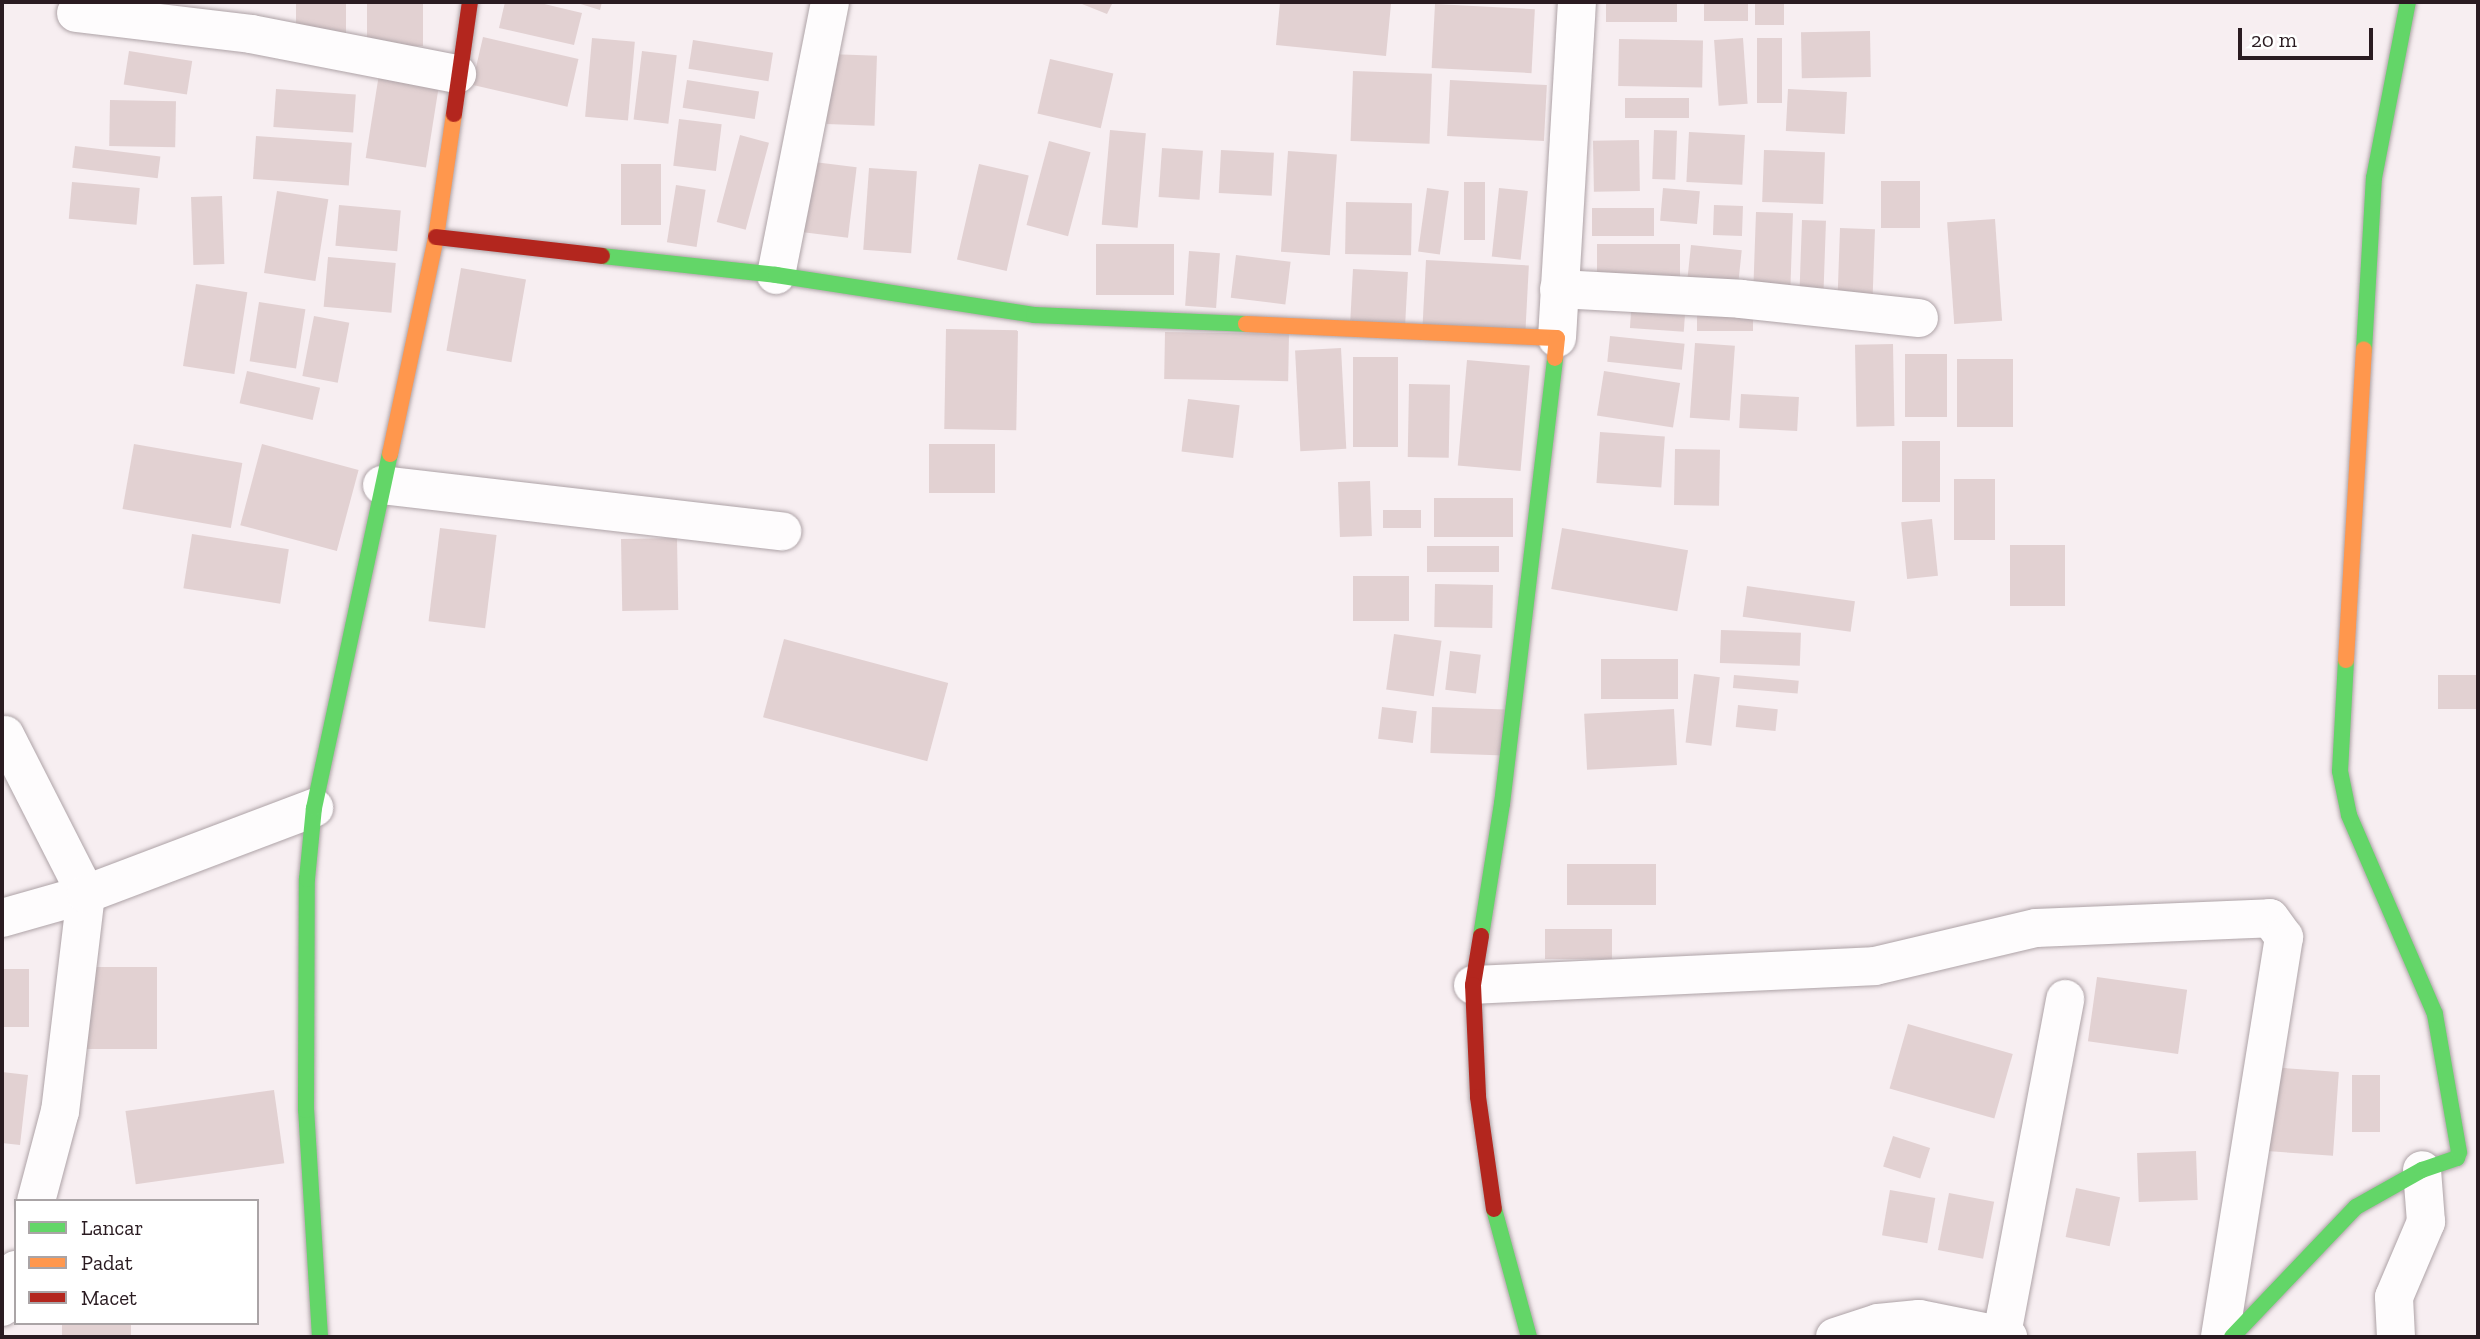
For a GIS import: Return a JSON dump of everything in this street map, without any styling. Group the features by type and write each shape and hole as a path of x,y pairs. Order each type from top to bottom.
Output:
{"street":[{"path":"320,1337 306,1110 307,879 314,808 436,237 457,74 470,2"},
{"path":"776,275 830,2"},
{"path":"1529,1337 1488,1189 1478,1097 1473,985 1502,804 1557,338 1577,2"},
{"path":"2232,1337 2356,1207 2422,1170 2457,1158 2452,1092 2435,1014 2349,815 2340,771 2374,178 2407,2"},
{"path":"76,13 251,34 457,74"},
{"path":"436,237 776,275 1034,315 1557,338"},
{"path":"1559,289 1741,299 1919,318"},
{"path":"382,485 782,531"},
{"path":"5,735 86,894 60,1111 37,1199"},
{"path":"2,918 86,894 314,808"},
{"path":"1473,985 1875,966 2036,928 2270,918 2284,937 2220,1337"},
{"path":"1835,1337 1878,1323 1919,1319 2005,1336 2065,999"},
{"path":"2396,1337 2394,1297 2426,1222 2422,1170"},
{"path":"2,1307 14,1275"}],"building":[{"path":"296,2 346,2 346,39 296,39"},
{"path":"367,2 423,2 423,46 367,46"},
{"path":"505,2 536,2 582,13 574,45 499,28"},
{"path":"574,2 602,2 600,10"},
{"path":"1077,2 1113,2 1107,14"},
{"path":"1280,2 1391,4 1386,56 1276,45"},
{"path":"1606,2 1677,2 1677,22 1606,22"},
{"path":"1704,2 1748,2 1748,21 1704,21"},
{"path":"1755,2 1784,2 1784,25 1755,25"},
{"path":"1435,4 1535,9 1532,73 1432,68"},
{"path":"1870,31 1871,77 1802,78 1801,32"},
{"path":"483,37 578,59 567,107 472,85"},
{"path":"592,38 635,42 628,120 585,117"},
{"path":"1743,38 1748,104 1719,106 1714,40"},
{"path":"1757,38 1782,38 1782,103 1757,103"},
{"path":"1619,39 1703,40 1702,87 1618,86"},
{"path":"693,40 773,53 768,81 688,69"},
{"path":"129,51 192,61 187,95 124,85"},
{"path":"642,51 677,55 668,124 634,119"},
{"path":"829,54 877,56 875,126 827,124"},
{"path":"1050,59 1113,74 1101,128 1037,114"},
{"path":"1353,71 1432,74 1430,144 1351,141"},
{"path":"379,74 439,84 426,167 366,158"},
{"path":"687,80 759,91 755,119 683,108"},
{"path":"1450,80 1547,85 1544,141 1447,136"},
{"path":"276,89 356,95 353,132 273,127"},
{"path":"1788,89 1847,92 1845,134 1786,131"},
{"path":"1625,98 1689,98 1689,118 1625,118"},
{"path":"110,100 176,101 175,147 109,146"},
{"path":"679,119 722,124 716,171 673,166"},
{"path":"1110,130 1146,133 1138,228 1102,225"},
{"path":"1654,130 1677,131 1675,180 1652,179"},
{"path":"1689,132 1745,135 1742,185 1686,182"},
{"path":"740,135 769,143 746,230 717,222"},
{"path":"256,136 352,143 349,186 253,179"},
{"path":"1639,140 1640,191 1594,192 1593,141"},
{"path":"1049,141 1091,152 1068,236 1026,225"},
{"path":"75,146 160,156 158,178 72,168"},
{"path":"1162,148 1203,151 1199,200 1159,197"},
{"path":"1221,150 1274,153 1272,196 1219,193"},
{"path":"1764,150 1825,152 1823,204 1762,202"},
{"path":"1288,151 1337,154 1330,255 1281,252"},
{"path":"806,161 857,167 848,238 797,231"},
{"path":"621,164 661,164 661,225 621,225"},
{"path":"979,164 1029,175 1007,271 957,259"},
{"path":"869,168 917,171 911,253 863,250"},
{"path":"1881,181 1920,181 1920,228 1881,228"},
{"path":"72,182 140,188 137,225 69,219"},
{"path":"1464,182 1485,182 1485,240 1464,240"},
{"path":"676,185 706,190 697,247 667,242"},
{"path":"1427,188 1449,191 1440,254 1418,251"},
{"path":"1499,188 1528,191 1521,260 1492,257"},
{"path":"1663,188 1700,191 1697,224 1660,221"},
{"path":"277,191 328,199 315,281 264,273"},
{"path":"222,196 224,264 193,265 191,197"},
{"path":"1346,202 1412,203 1411,255 1345,254"},
{"path":"339,205 401,210 397,251 335,246"},
{"path":"1714,205 1743,206 1742,236 1713,235"},
{"path":"1592,208 1654,208 1654,236 1592,236"},
{"path":"1756,212 1793,213 1790,287 1753,286"},
{"path":"1995,219 2002,321 1954,324 1947,222"},
{"path":"1802,220 1826,221 1824,289 1800,288"},
{"path":"1840,228 1875,229 1872,304 1837,303"},
{"path":"1096,244 1174,244 1174,295 1096,295"},
{"path":"1597,244 1680,244 1680,283 1597,283"},
{"path":"1691,245 1742,250 1737,295 1686,290"},
{"path":"1189,251 1220,253 1216,308 1185,306"},
{"path":"1236,255 1291,262 1285,304 1231,298"},
{"path":"328,257 396,263 391,313 324,307"},
{"path":"1426,260 1529,265 1525,331 1423,326"},
{"path":"461,268 526,279 511,362 446,351"},
{"path":"1353,269 1408,272 1405,327 1350,324"},
{"path":"196,284 247,292 234,374 183,366"},
{"path":"1632,298 1686,302 1684,332 1630,328"},
{"path":"259,302 305,309 296,369 250,361"},
{"path":"1697,306 1753,306 1753,331 1697,331"},
{"path":"314,316 349,323 338,383 302,376"},
{"path":"946,329 1018,330 1016,430 944,429"},
{"path":"1165,332 1289,334 1288,381 1164,379"},
{"path":"1610,336 1685,344 1682,370 1607,362"},
{"path":"1695,343 1735,346 1730,421 1690,418"},
{"path":"1893,344 1894,426 1856,427 1855,345"},
{"path":"1341,348 1346,449 1300,451 1295,350"},
{"path":"1905,354 1947,354 1947,417 1905,417"},
{"path":"1353,357 1398,357 1398,447 1353,447"},
{"path":"1957,359 2013,359 2013,427 1957,427"},
{"path":"1467,360 1530,365 1521,471 1458,466"},
{"path":"247,371 320,388 313,420 240,403"},
{"path":"1604,371 1680,383 1673,427 1597,415"},
{"path":"1409,384 1450,385 1449,458 1408,457"},
{"path":"1741,394 1799,397 1797,431 1739,428"},
{"path":"1188,399 1240,405 1233,458 1182,452"},
{"path":"1600,432 1665,437 1661,487 1596,483"},
{"path":"1902,441 1940,441 1940,502 1902,502"},
{"path":"134,444 242,463 231,528 123,509"},
{"path":"262,444 359,470 337,551 240,525"},
{"path":"929,444 995,444 995,493 929,493"},
{"path":"1675,449 1720,450 1719,506 1674,505"},
{"path":"1954,479 1995,479 1995,540 1954,540"},
{"path":"1370,481 1372,536 1340,537 1338,482"},
{"path":"1434,498 1513,498 1513,537 1434,537"},
{"path":"1383,510 1421,510 1421,528 1383,528"},
{"path":"1932,519 1938,576 1907,579 1901,522"},
{"path":"440,528 497,535 485,628 429,621"},
{"path":"1562,528 1688,550 1677,611 1551,589"},
{"path":"192,534 289,549 280,604 183,588"},
{"path":"677,538 678,610 622,611 621,539"},
{"path":"2010,545 2065,545 2065,606 2010,606"},
{"path":"1427,546 1499,546 1499,572 1427,572"},
{"path":"1353,576 1409,576 1409,621 1353,621"},
{"path":"1435,584 1493,585 1492,628 1434,627"},
{"path":"1747,586 1855,601 1851,632 1743,617"},
{"path":"1721,630 1801,633 1800,666 1720,663"},
{"path":"1394,634 1442,641 1434,696 1386,689"},
{"path":"784,639 948,683 927,761 763,717"},
{"path":"1450,651 1481,655 1476,693 1445,690"},
{"path":"1601,659 1678,659 1678,699 1601,699"},
{"path":"1694,674 1720,677 1711,746 1686,742"},
{"path":"1734,675 1799,681 1798,694 1733,688"},
{"path":"2438,675 2478,675 2478,709 2438,709"},
{"path":"1738,705 1778,709 1775,731 1736,727"},
{"path":"1382,707 1417,711 1413,743 1378,739"},
{"path":"1432,707 1506,710 1504,756 1430,753"},
{"path":"1674,709 1677,765 1587,770 1584,714"},
{"path":"1567,864 1656,864 1656,905 1567,905"},
{"path":"1545,929 1612,929 1612,959 1545,959"},
{"path":"83,967 157,967 157,1049 83,1049"},
{"path":"2,969 29,969 29,1027 2,1027"},
{"path":"2097,977 2187,990 2178,1054 2088,1041"},
{"path":"1908,1024 2013,1054 1994,1118 1890,1088"},
{"path":"2269,1067 2339,1072 2333,1156 2263,1151"},
{"path":"2,1072 28,1075 20,1145 2,1143"},
{"path":"2352,1075 2380,1075 2380,1132 2352,1132"},
{"path":"274,1090 284,1163 136,1184 125,1111"},
{"path":"1893,1136 1930,1148 1920,1178 1883,1166"},
{"path":"2196,1151 2198,1200 2139,1202 2137,1153"},
{"path":"2076,1188 2120,1197 2110,1246 2066,1237"},
{"path":"1890,1190 1935,1198 1927,1243 1882,1235"},
{"path":"1949,1193 1994,1202 1983,1259 1938,1250"},
{"path":"62,1325 131,1325 131,1337 62,1337"}],"traffic: fast":[{"path":"2364,350 2374,178 2408,2"},
{"path":"602,256 776,275 1034,315 1246,324"},
{"path":"1481,936 1502,804 1555,358"},
{"path":"320,1337 306,1110 307,879 314,808 390,454"},
{"path":"2232,1337 2356,1207 2422,1170 2457,1158 2459,1152 2435,1014 2349,815 2340,771 2346,660"},
{"path":"1494,1209 1529,1337"}],"traffic: slow":[{"path":"390,454 436,237 454,114"},
{"path":"1246,324 1557,338 1555,358"},
{"path":"2346,660 2364,350"}],"traffic: jam":[{"path":"454,114 470,2"},
{"path":"436,237 602,256"},
{"path":"1481,936 1473,985 1478,1097 1494,1209"}]}
